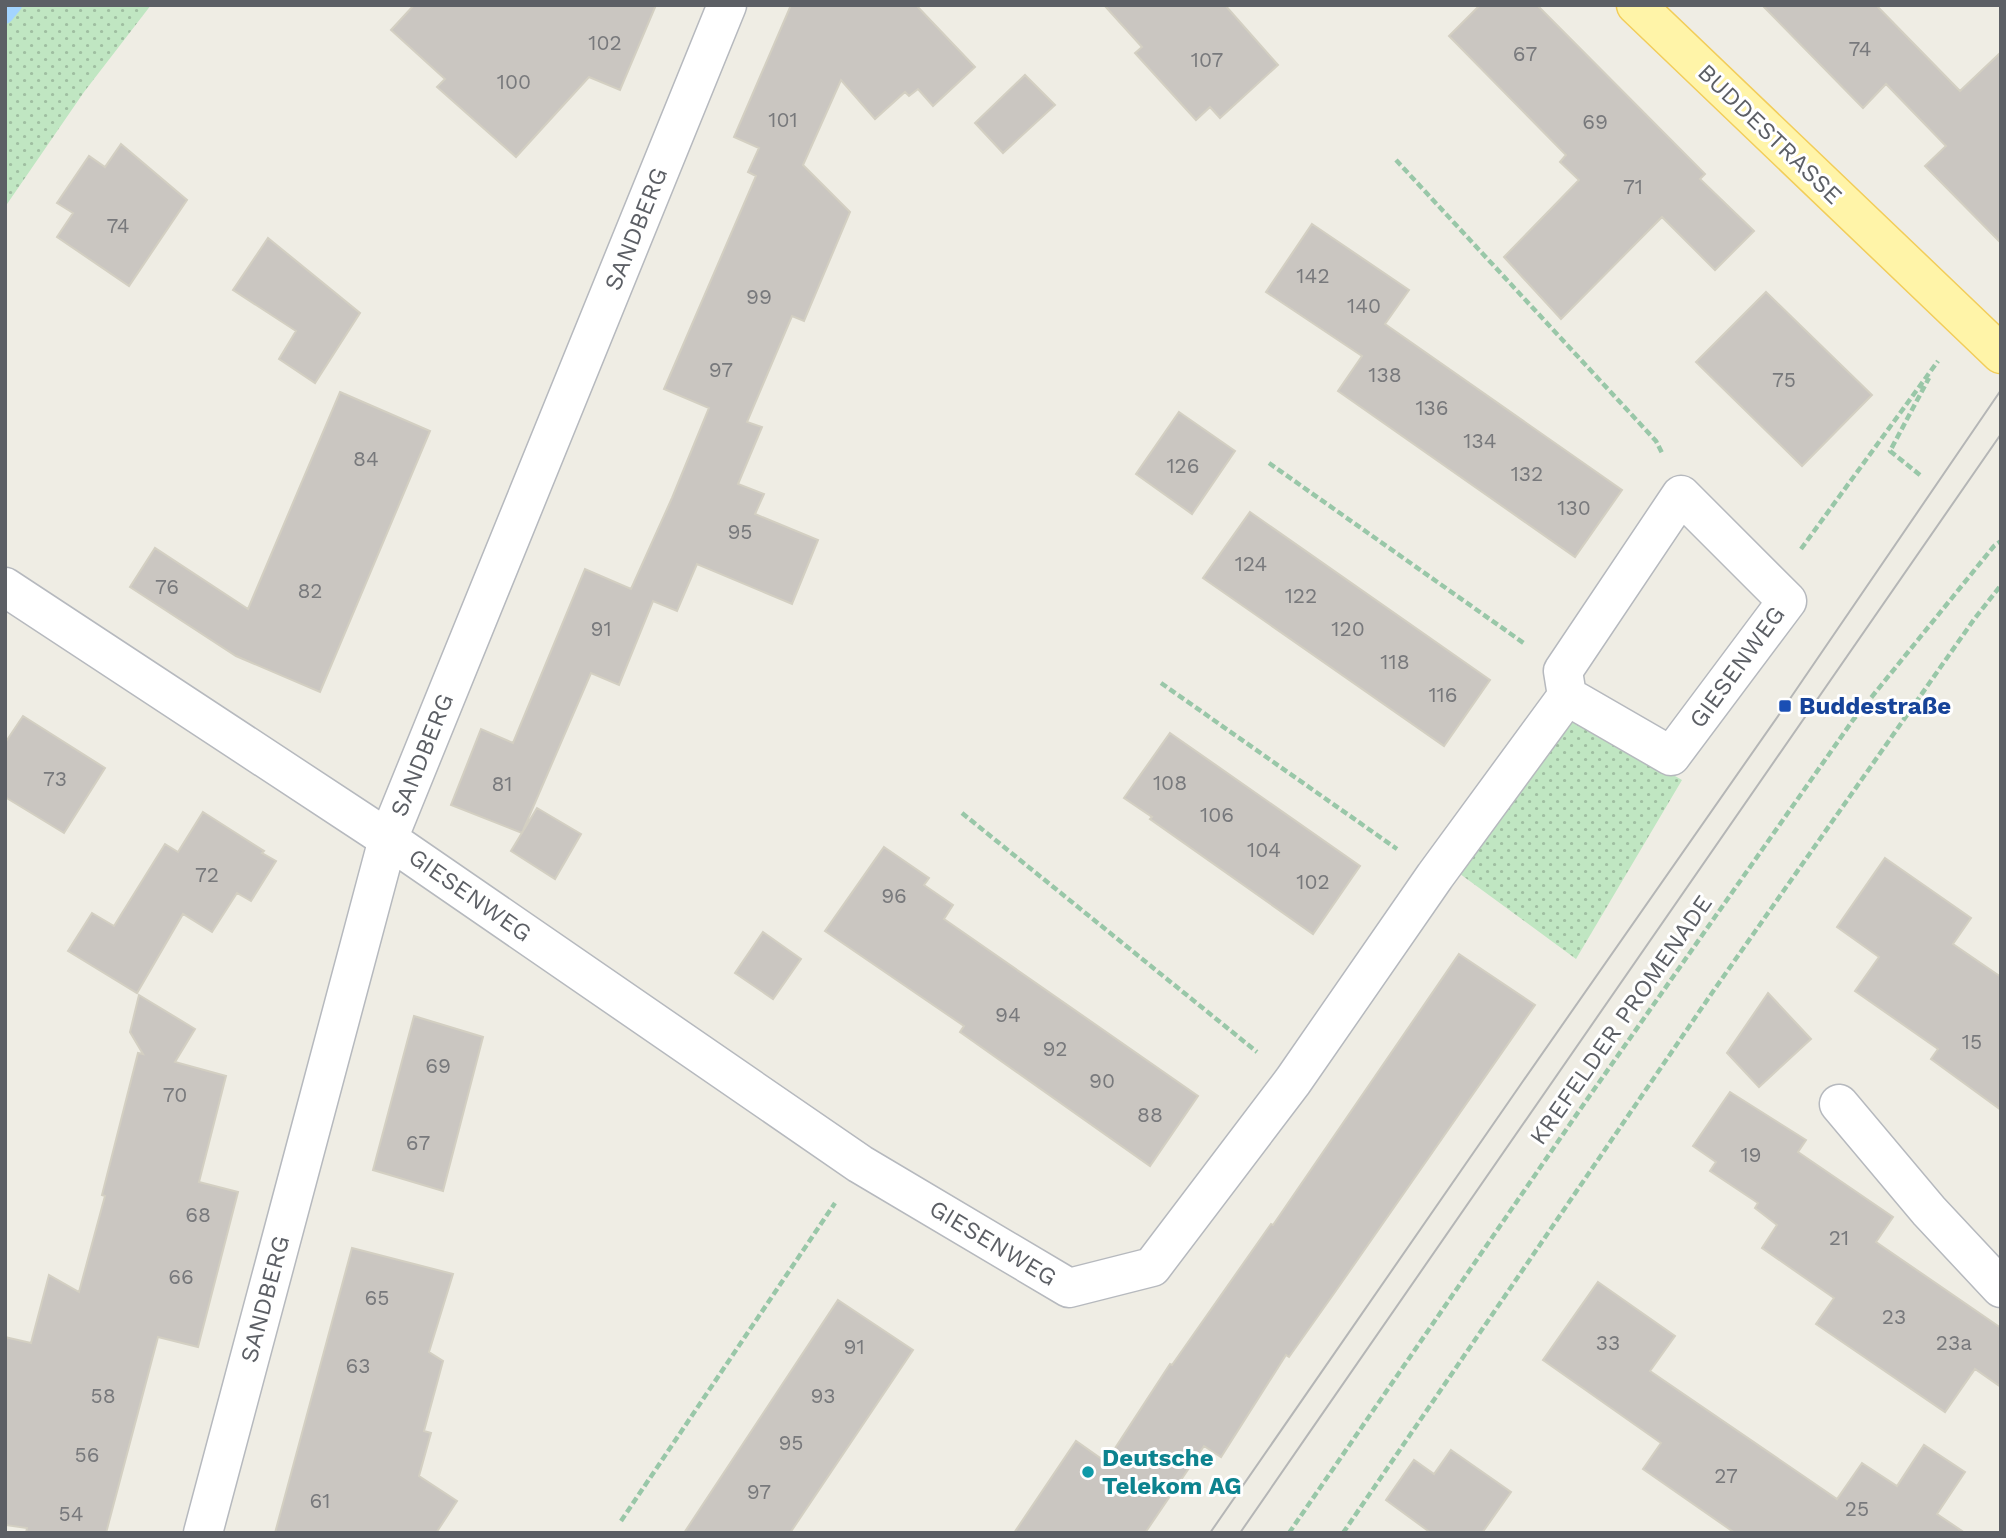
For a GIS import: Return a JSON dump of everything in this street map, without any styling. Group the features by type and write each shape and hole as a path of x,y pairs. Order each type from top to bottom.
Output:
{"main road":[{"name":"BUDDESTRASSE","path":"1636,5 2001,354"}],"street":[{"name":"SANDBERG","path":"203,1533 387,838 727,5"},
{"name":"GIESENWEG","path":"5,587 387,838 860,1164 1069,1288 1152,1267 1293,1081 1435,876 1565,683 1681,495 1787,601 1671,757 1565,683"},
{"path":"1839,1104 1929,1211 2001,1288"}],"path":[{"path":"1396,160 1656,441 1681,495"},
{"path":"1772,588 1936,365 1965,321"},
{"path":"1920,475 1890,451 1936,365"},
{"path":"1269,463 1565,683"},
{"name":"KREFELDER PROMENADE","path":"1289,1533 1586,1099 1853,720 1994,546 2001,541"},
{"path":"1343,1533 1722,979 1975,618 2001,585"},
{"path":"1161,683 1435,876"},
{"path":"962,813 1293,1081"},
{"path":"621,1521 860,1164"}],"green space":[{"path":"5,5 151,5 84,92 5,207"},
{"path":"1568,715 1682,780 1576,959 1456,871"}],"building":[{"path":"414,5 656,5 620,90 589,77 516,157 437,87 445,79 391,30"},
{"path":"791,5 916,5 975,67 933,106 918,89 909,96 905,92 875,119 841,80 803,165 850,212 804,321 792,316 747,422 762,427 738,484 764,494 755,514 818,540 792,604 697,564 677,611 653,601 619,685 591,673 522,833 451,805 481,729 513,743 585,569 631,589 672,498 709,408 664,389 756,176 748,172 759,148 734,137"},
{"path":"1104,5 1225,5 1278,65 1220,118 1210,107 1196,120 1135,53 1142,47"},
{"path":"1480,5 1537,5 1705,174 1700,179 1754,231 1715,270 1662,217 1561,319 1504,257 1579,180 1560,162 1566,155 1449,36"},
{"path":"1762,5 1876,5 1960,91 2001,52 2001,243 1925,166 1946,146 1886,84 1863,108"},
{"path":"1025,75 1055,105 1003,153 975,123"},
{"path":"121,144 187,200 129,286 57,237 73,213 57,203 89,156 105,167"},
{"path":"1312,224 1409,290 1385,324 1622,490 1575,557 1338,391 1362,356 1266,292"},
{"path":"268,238 360,313 315,383 279,359 296,331 233,290"},
{"path":"1766,292 1872,395 1802,466 1696,362"},
{"path":"340,392 430,431 320,692 236,656 130,587 155,548 248,609"},
{"path":"1179,412 1235,451 1192,514 1136,474"},
{"path":"1250,512 1490,680 1444,746 1203,578"},
{"path":"23,716 105,768 64,833 5,797 5,743"},
{"path":"1170,733 1360,866 1313,934 1124,798"},
{"path":"537,808 581,834 555,879 511,851"},
{"path":"203,812 276,861 251,901 237,893 212,932 183,914 137,993 68,951 92,913 114,926 165,844 178,852"},
{"path":"884,847 929,878 924,885 953,905 944,919 1198,1096 1150,1166 960,1032 964,1026 825,931"},
{"path":"1885,858 1971,918 1953,944 2001,977 2001,1110 1931,1059 1938,1049 1855,991 1879,957 1837,927"},
{"path":"763,932 801,959 773,999 735,973"},
{"path":"1459,954 1535,1005 1289,1357 1286,1355 1221,1457 1204,1446 1145,1533 1014,1533 1076,1441 1106,1462 1170,1364 1172,1365 1271,1224 1273,1225"},
{"path":"1768,993 1811,1039 1759,1087 1727,1053"},
{"path":"139,995 195,1029 175,1062 226,1076 199,1182 238,1192 198,1347 158,1337 106,1533 26,1533 27,1528 5,1525 5,1337 31,1343 49,1275 79,1292 105,1196 102,1195 138,1053 143,1054 130,1032"},
{"path":"414,1016 483,1037 443,1191 373,1170"},
{"path":"1730,1092 1806,1140 1798,1152 1893,1217 1876,1242 2001,1328 2001,1387 1975,1369 1945,1412 1816,1324 1834,1298 1762,1248 1777,1225 1755,1208 1758,1203 1710,1171 1716,1162 1693,1146"},
{"path":"352,1248 453,1274 429,1352 443,1361 424,1431 431,1433 419,1476 457,1501 436,1533 275,1533"},
{"path":"1598,1282 1675,1336 1650,1371 1837,1499 1862,1463 1897,1486 1924,1445 1965,1472 1937,1514 1965,1533 1735,1533 1643,1469 1661,1443 1543,1360"},
{"path":"838,1300 913,1350 790,1533 684,1533"},
{"path":"1451,1450 1511,1492 1482,1533 1431,1533 1386,1500 1414,1460 1434,1474"}],"waterway":[{"path":"5,16 14,5"}],"tram line":[{"path":"1210,1533 1785,706 2001,390"},
{"path":"1240,1533 2001,434"}],"place":[{"name":"Buddestraße","path":"1785,706"},
{"name":"Deutsche Telekom AG","path":"1088,1472"}]}
